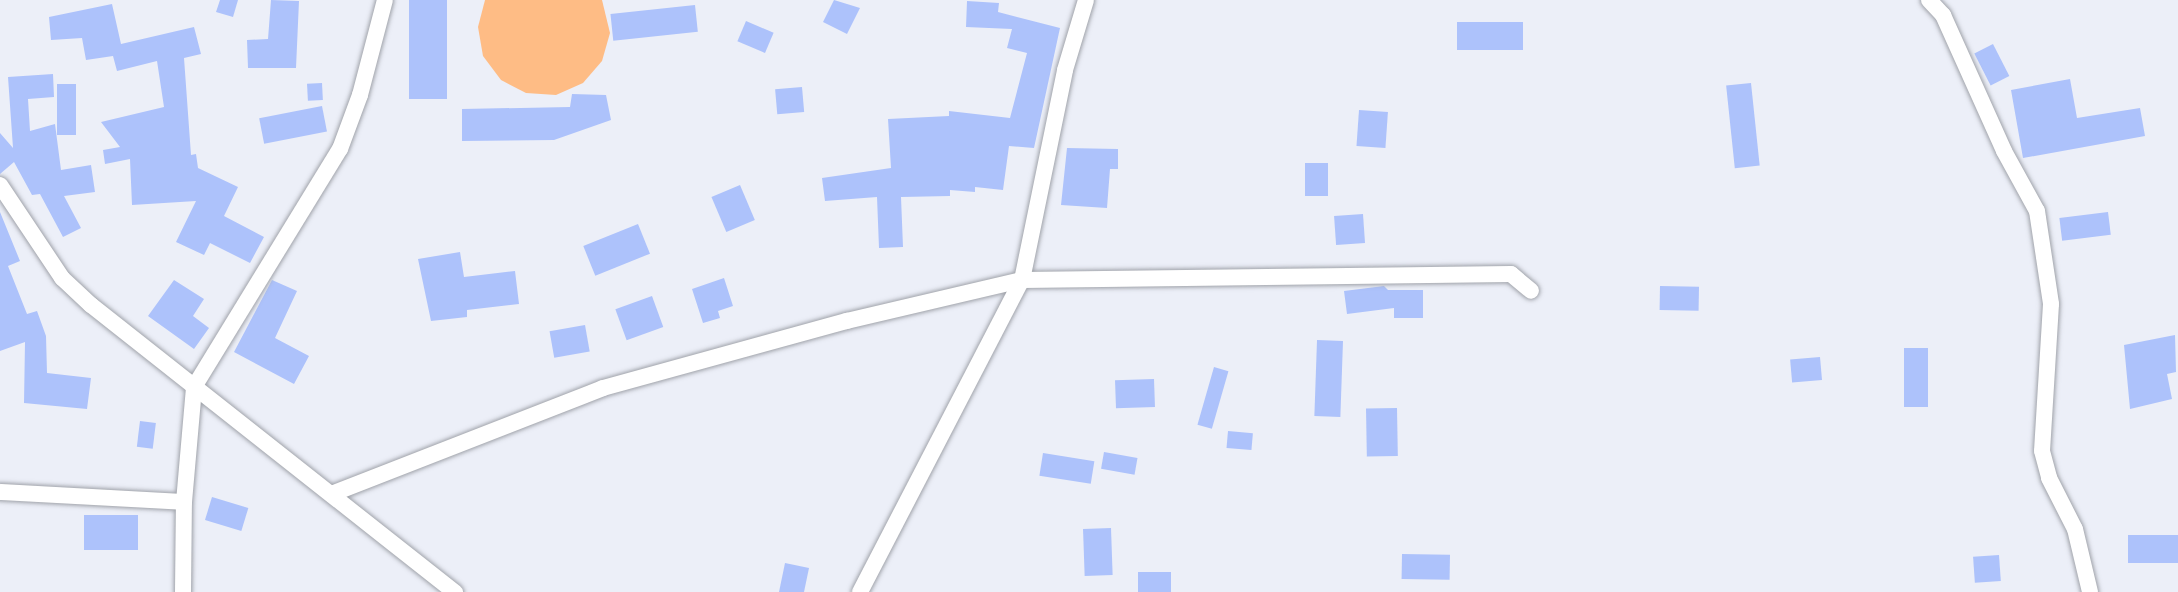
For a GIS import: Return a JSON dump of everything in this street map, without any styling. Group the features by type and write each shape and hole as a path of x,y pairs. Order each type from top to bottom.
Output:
{"street":[{"path":"183,592 184,502 194,387 340,149 360,95 385,0"},
{"path":"860,592 1021,280 1065,70 1086,0"},
{"path":"1929,0 1948,25 2004,151 2037,211 2050,304 2042,451 2049,478 2075,528 2090,592"},
{"path":"0,185 62,278 194,387 334,493 455,592"},
{"path":"334,493 603,387 847,321 1021,280 1511,274 1531,290"},
{"path":"0,492 184,502"}],"shaded area":[{"path":"485,0 602,0 610,33 602,61 583,83 556,95 526,93 501,80 483,56 478,27"}],"building":[{"path":"220,0 238,0 233,17 216,12"},
{"path":"271,0 299,1 296,68 248,68 247,40 268,39"},
{"path":"409,0 447,0 447,99 409,99"},
{"path":"834,0 860,8 847,34 823,22"},
{"path":"967,1 999,3 998,12 1060,28 1034,148 1009,146 1003,190 975,187 975,192 950,190 950,196 901,197 903,247 879,248 877,197 825,201 822,178 891,168 888,119 949,116 949,111 1010,118 1027,53 1007,48 1012,29 966,27"},
{"path":"112,4 121,44 194,27 201,54 184,58 191,155 196,154 198,168 238,187 224,216 264,237 250,263 210,243 204,255 176,242 196,201 132,205 130,159 105,164 103,150 120,147 101,122 164,107 157,61 117,71 113,56 86,60 82,38 51,40 49,17"},
{"path":"695,5 698,32 613,41 610,14"},
{"path":"746,21 774,33 765,53 737,41"},
{"path":"1457,22 1523,22 1523,50 1457,50"},
{"path":"1993,44 2009,76 1991,86 1974,54"},
{"path":"53,74 54,97 28,99 30,131 55,124 61,170 91,165 95,192 64,196 81,228 63,237 40,194 32,195 14,162 0,174 0,133 13,148 8,77"},
{"path":"2070,79 2077,118 2140,108 2145,136 2023,158 2011,90"},
{"path":"322,83 323,100 308,101 307,84"},
{"path":"1751,83 1760,166 1735,168 1726,86"},
{"path":"57,84 76,84 76,135 57,135"},
{"path":"802,87 804,112 777,114 775,89"},
{"path":"572,94 606,95 611,120 554,140 462,141 462,109 570,107"},
{"path":"322,106 327,132 264,144 259,118"},
{"path":"1359,110 1388,112 1385,148 1356,146"},
{"path":"1067,148 1118,149 1118,169 1110,169 1107,208 1061,205"},
{"path":"1305,163 1328,163 1328,196 1305,196"},
{"path":"740,185 755,220 726,232 711,197"},
{"path":"0,212 20,261 8,266 27,314 37,311 46,336 47,373 91,378 87,409 24,403 25,342 0,351"},
{"path":"2108,212 2111,235 2062,241 2059,218"},
{"path":"1363,214 1365,243 1336,245 1334,216"},
{"path":"638,224 650,254 595,276 583,246"},
{"path":"460,252 464,277 515,271 519,304 467,310 467,317 431,321 418,259"},
{"path":"724,278 733,306 718,311 720,318 703,323 692,289"},
{"path":"174,280 204,299 193,316 209,328 194,349 148,316"},
{"path":"272,280 297,291 275,338 309,356 294,384 234,352"},
{"path":"1384,286 1388,290 1423,290 1423,318 1394,318 1394,308 1347,314 1344,291"},
{"path":"1660,286 1699,287 1699,311 1660,310"},
{"path":"652,296 663,327 627,340 615,309"},
{"path":"585,325 590,352 554,358 550,331"},
{"path":"2175,335 2176,372 2167,374 2172,399 2130,409 2124,345"},
{"path":"1317,340 1343,341 1340,417 1314,416"},
{"path":"1904,348 1928,348 1928,407 1904,407"},
{"path":"1820,357 1822,380 1792,383 1790,360"},
{"path":"1214,367 1228,371 1212,429 1197,425"},
{"path":"1154,379 1155,407 1116,408 1115,380"},
{"path":"1397,408 1398,456 1367,457 1366,409"},
{"path":"140,421 156,423 153,449 137,447"},
{"path":"1228,431 1253,433 1251,450 1227,448"},
{"path":"1104,452 1137,458 1135,475 1101,469"},
{"path":"1043,453 1094,461 1091,484 1039,476"},
{"path":"212,497 248,508 241,531 205,520"},
{"path":"84,515 138,515 138,550 84,550"},
{"path":"1111,528 1113,575 1085,576 1083,529"},
{"path":"2128,535 2178,535 2178,563 2128,563"},
{"path":"1402,554 1450,555 1450,580 1402,579"},
{"path":"1999,555 2001,581 1975,583 1973,557"},
{"path":"785,563 809,568 804,592 779,592"},
{"path":"1138,572 1171,572 1171,592 1138,592"}]}
